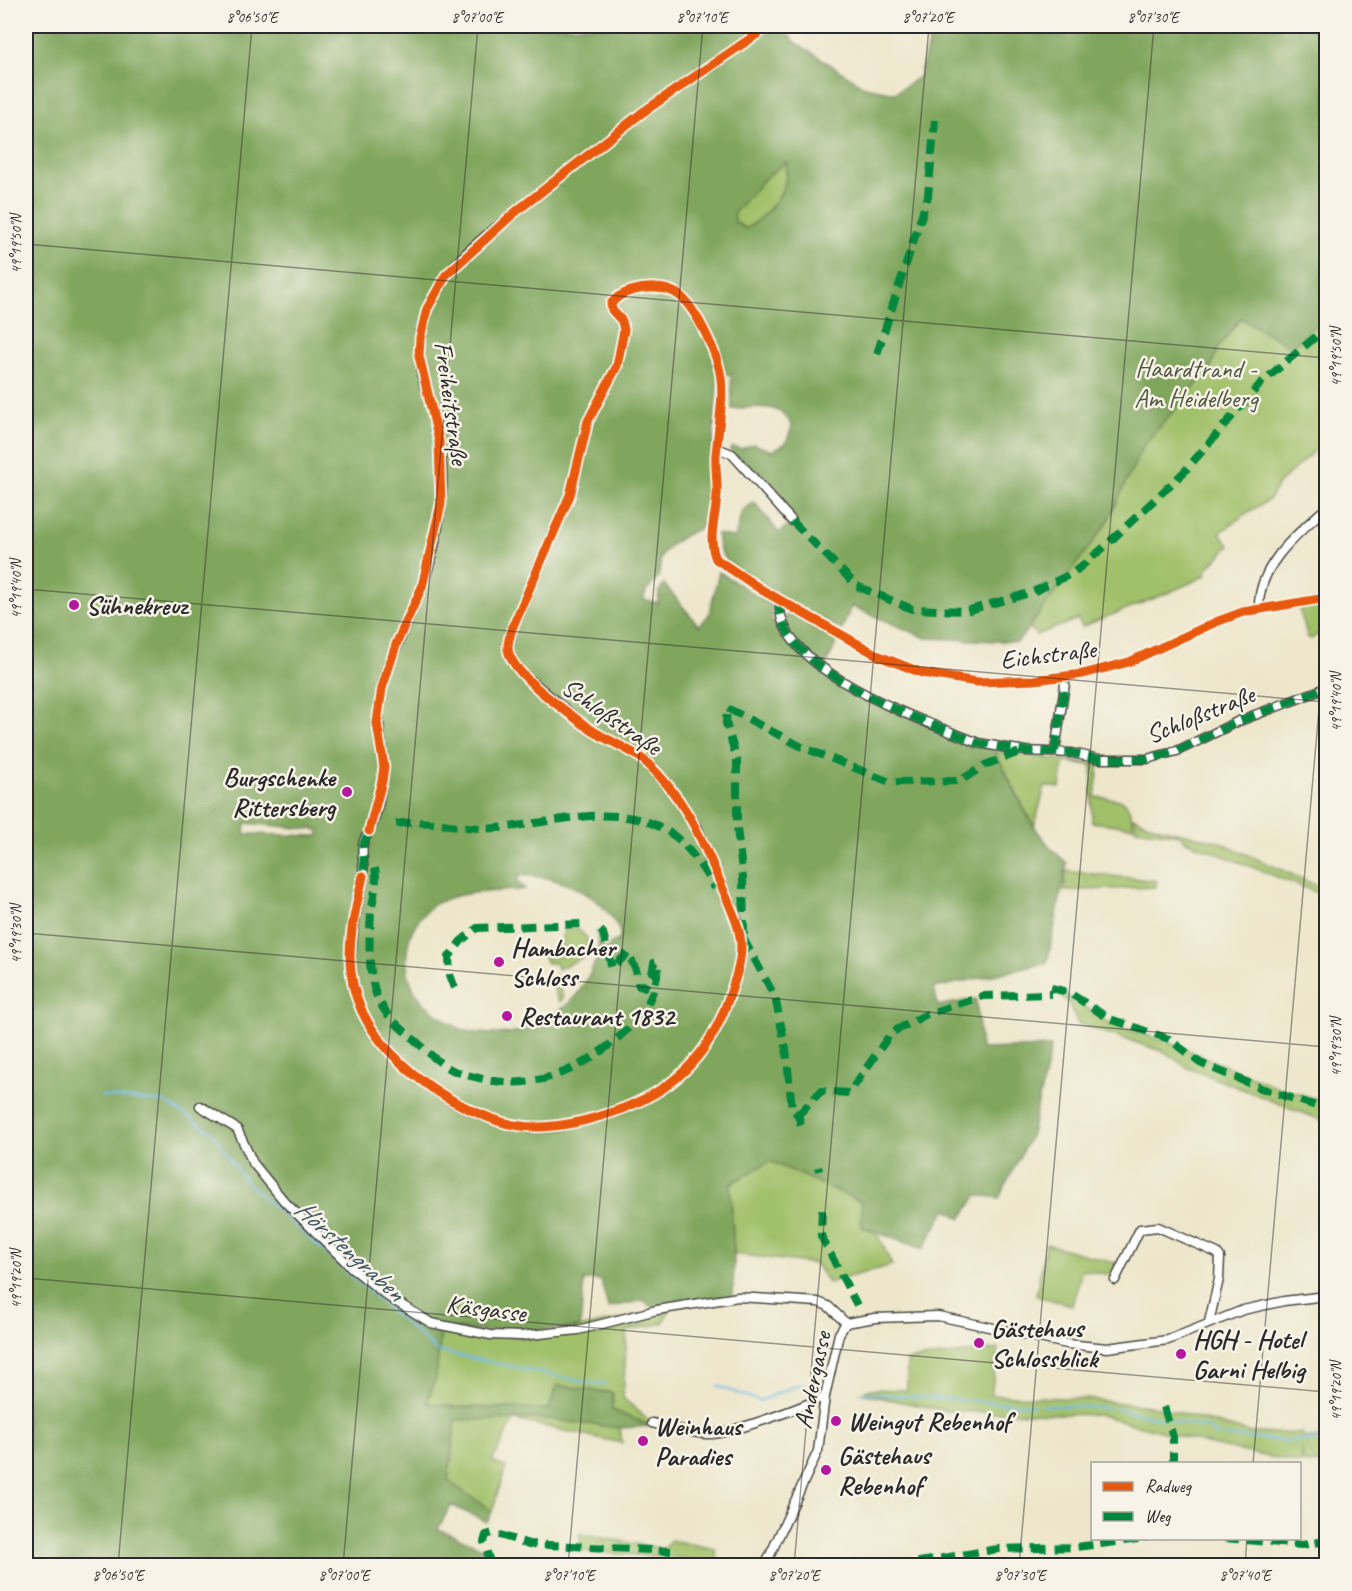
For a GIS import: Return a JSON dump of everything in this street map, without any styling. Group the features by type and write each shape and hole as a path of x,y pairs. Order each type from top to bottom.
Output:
{"street":[{"name":"Freiheitstraße","path":"369,831 374,820 384,766 377,723 380,695 397,642 422,587 441,504 439,441 419,356 420,338 427,309 446,275 513,214 643,112 769,26"},
{"name":"Schloßstraße","path":"369,831 362,850 364,871 351,937 350,970 357,998 370,1026 397,1058 440,1094 469,1111 522,1127 549,1128 578,1123 636,1104 659,1093 706,1049 741,963 742,941 738,922 697,827 671,788 643,759 591,730 541,691 517,669 508,649 513,626 570,495 588,421 617,366 624,330 622,321 612,310 611,304 614,299 643,288 661,288 678,293 690,305 710,338 721,366 723,391 717,448 717,497 711,534 713,552 726,567 780,600 787,630 813,663 867,695 978,743 1121,761 1147,759 1184,748 1239,721 1326,688"},
{"path":"717,448 732,454 792,521"},
{"path":"1259,608 1259,594 1264,576 1283,550 1326,508"},
{"name":"Eichstraße","path":"780,600 879,656 922,673 976,682 1066,677 1129,662 1216,621 1259,608 1326,598"},
{"name":"Eichstraße","path":"1055,751 1066,677"},
{"name":"Käsgasse","path":"200,1106 237,1129 253,1163 284,1201 352,1268 387,1296 431,1323 491,1335 545,1334 578,1330 657,1310 738,1297 818,1302 828,1306 846,1323"},
{"path":"1115,1280 1140,1229 1158,1227 1189,1240 1220,1257 1220,1279 1209,1322"},
{"name":"Andergasse","path":"765,1566 818,1451 825,1396 839,1334 846,1323 875,1318 938,1316 1067,1344 1107,1348 1168,1340 1209,1322 1284,1300 1326,1296"},
{"path":"652,1423 700,1434 713,1434 730,1431 825,1396"}],"green space":[{"path":"26,26 780,26 795,42 865,87 895,93 919,77 933,26 1326,26 1326,316 1291,347 1241,318 1218,348 1211,368 1143,446 1107,523 1018,642 926,638 851,606 842,630 766,589 738,570 720,550 717,534 735,538 742,511 754,502 779,533 796,519 730,450 733,447 741,449 754,444 772,451 786,443 792,427 782,413 775,410 750,407 732,409 731,375 718,373 712,459 712,503 702,527 678,539 664,553 660,560 658,577 644,596 644,600 658,603 659,591 664,584 699,626 709,615 719,572 771,605 772,620 776,625 781,626 788,612 837,641 822,674 864,698 995,751 1034,826 1054,852 1067,863 1047,963 934,988 938,1006 976,999 981,1049 1051,1047 1031,1134 999,1198 977,1195 961,1219 946,1209 923,1249 862,1227 862,1202 770,1161 730,1184 734,1254 733,1295 653,1309 644,1300 608,1308 601,1280 584,1280 580,1327 516,1332 441,1328 436,1377 427,1403 454,1407 549,1409 556,1385 613,1393 612,1410 651,1426 620,1428 548,1419 456,1420 448,1481 492,1511 487,1522 451,1505 438,1529 487,1550 487,1565 435,1558 432,1566 26,1566","holes":["786,162 787,173 782,192 770,208 746,229 735,222 734,213 764,179","246,823 319,830 319,836 245,834","518,876 545,878 584,892 605,909 613,919 619,932 619,940 604,949 596,931 598,954 581,989 567,1005 542,1022 509,1033 491,1034 465,1031 436,1013 414,990 407,968 411,934 423,915 440,901 463,894 525,889 518,882"]},
{"name":"Haardtrand - Am Heidelberg","path":"1326,26 1326,444 1316,449 1278,484 1269,500 1220,533 1230,546 1206,569 1206,575 1176,589 1082,627 1078,619 1036,635 1032,629 949,629 897,626 894,619"},
{"path":"786,161 787,172 782,191 770,208 746,229 735,222 734,212 764,179"},
{"path":"1326,604 1326,627 1312,639 1308,638 1299,608"},
{"path":"995,751 1099,765 1095,797 1118,800 1127,805 1133,827 1092,822 1092,765 1064,762 1060,788 1045,786 1034,827"},
{"path":"1133,817 1156,827 1217,841 1322,888 1320,894 1186,841 1180,835 1136,829"},
{"path":"1066,871 1157,881 1156,887 1064,891"},
{"path":"577,928 587,938 588,955 558,969 555,963 547,963 543,955 561,943 565,929"},
{"path":"556,974 563,999 559,1002 553,987"},
{"path":"1057,992 1063,993 1111,1024 1168,1042 1272,1085 1326,1102 1326,1122 1186,1067 1165,1052 1078,1024 1069,1004"},
{"path":"770,1161 862,1202 862,1227 877,1233 892,1265 828,1283 816,1264 734,1254 730,1183"},
{"path":"1046,1244 1122,1265 1116,1279 1112,1275 1082,1270 1072,1305 1036,1296"},
{"path":"670,1309 663,1323 627,1331 623,1398 652,1423 651,1426 612,1410 613,1393 556,1386 549,1409 454,1407 427,1403 436,1377 441,1328 529,1338"},
{"path":"998,1349 991,1395 1086,1399 1159,1407 1251,1433 1302,1433 1302,1437 1326,1439 1326,1464 1302,1462 1302,1449 1300,1462 1295,1462 1215,1446 1100,1415 946,1411 860,1393 871,1389 907,1390 907,1360"},
{"path":"456,1419 548,1419 620,1428 622,1443 514,1420 492,1462 506,1467 492,1511 448,1481"},
{"path":"580,1534 664,1549 671,1540 715,1549 718,1561 580,1551"}],"waterway":[{"name":"Hörstengraben","path":"101,1096 165,1102 211,1131 246,1182 437,1351 590,1383 606,1384"},
{"name":"Hörstengraben","path":"717,1386 760,1401 798,1385 821,1390"},
{"name":"Hörstengraben","path":"860,1393 1035,1405"},
{"name":"Hörstengraben","path":"1042,1405 1109,1408"},
{"name":"Hörstengraben","path":"1114,1408 1163,1419"},
{"name":"Hörstengraben","path":"1168,1420 1208,1428 1216,1435 1286,1441 1312,1440 1326,1445"}],"marked path":[{"path":"877,354 928,196 935,120"},
{"path":"792,521 857,586 912,609 966,611 1033,592 1073,573 1102,549 1184,472 1261,383 1326,328"},
{"path":"780,600 784,625 801,649 826,670 857,690 925,722 978,743 1025,751 1072,753 1099,759 1147,759 1177,751 1239,721 1326,688"},
{"path":"1055,751 1066,677"},
{"path":"744,935 743,879 737,828 737,760 726,723 727,708 802,747 890,782 960,781 985,765 1022,751"},
{"path":"396,824 421,822 496,828 589,816 635,819 657,826 683,843 715,888"},
{"path":"364,871 363,845 370,828"},
{"path":"375,868 376,885 370,924 370,959 373,983 380,1003 392,1019 435,1058 450,1069 469,1076 516,1082 550,1077 567,1071 598,1053 639,1017 655,986 658,962 654,963 652,974 644,987 639,986 636,970 628,953 612,968 603,933 596,926"},
{"path":"455,988 450,975 449,957 461,941 477,928 583,924"},
{"path":"743,938 775,997 786,1049 792,1109 798,1115 803,1131"},
{"path":"1051,988 1068,992 1110,1019 1169,1039 1200,1063 1263,1089 1326,1109"},
{"path":"798,1115 821,1091 849,1093 891,1033 927,1014 983,996 1051,994"},
{"path":"818,1167 819,1171"},
{"path":"822,1210 821,1236 857,1305"},
{"path":"1164,1407 1173,1437 1173,1462"},
{"path":"491,1566 484,1542 486,1535 493,1533 529,1544 671,1551"},
{"path":"895,1566 998,1549 1076,1547 1131,1540"},
{"path":"1246,1540 1302,1545 1326,1541"}],"cycle path":[{"path":"369,831 384,767 377,723 382,688 397,642 422,587 441,504 439,441 419,356 420,338 427,309 446,275 513,214 643,112 769,26"},
{"path":"363,876 353,924 350,960 357,997 367,1021 382,1043 421,1080 467,1108 490,1118 518,1126 546,1127 587,1120 623,1109 661,1090 677,1078 704,1048 716,1029 738,967 741,953 740,940 733,913 696,828 670,788 646,762 590,729 541,692 518,668 510,657 508,647 513,626 570,495 588,421 617,366 624,330 622,321 612,310 611,304 620,296 638,289 665,289 682,297 698,319 716,356 722,385 716,455 717,496 712,535 716,559 762,590 879,656 922,673 977,682 1034,680 1083,674 1129,662 1243,612 1326,598"}],"place":[{"name":"Sühnekreuz","path":"74,605"},
{"name":"Burgschenke Rittersberg","path":"347,792"},
{"name":"Hambacher Schloss","path":"499,962"},
{"name":"Restaurant 1832","path":"507,1016"},
{"name":"Gästehaus Schlossblick","path":"979,1343"},
{"name":"HGH - Hotel Garni Helbig","path":"1181,1354"},
{"name":"Weingut Rebenhof","path":"836,1421"},
{"name":"Weinhaus Paradies","path":"643,1441"},
{"name":"Gästehaus Rebenhof","path":"826,1470"}]}
